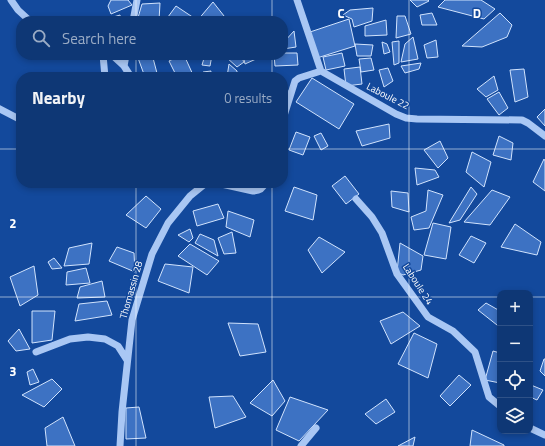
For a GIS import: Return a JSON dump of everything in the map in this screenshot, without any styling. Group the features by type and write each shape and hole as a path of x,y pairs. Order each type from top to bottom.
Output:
{"street":[{"path":"11,0 25,16"},
{"path":"134,16 137,0"},
{"path":"288,103 295,81 299,78 321,71 297,0"},
{"path":"103,60 105,72"},
{"path":"117,60 128,72"},
{"path":"124,66 125,60"},
{"name":"Laboule 22","path":"321,71 396,114 406,118 522,120 545,136"},
{"path":"0,109 16,117"},
{"name":"Thomassin 28","path":"120,446 132,320 152,254 168,223 190,196 200,188"},
{"path":"239,188 252,191 258,191 262,188"},
{"name":"Laboule 24","path":"356,199 372,217 382,233 397,274 428,317 453,331 475,352 489,398 497,404"},
{"path":"36,352 70,339 88,336 105,338 118,346 128,360"},
{"path":"301,446 316,428"},
{"path":"533,429 545,435"}],"building":[{"path":"111,0 128,0 132,5 111,14 108,6"},
{"path":"410,0 428,0 429,1 417,7"},
{"path":"445,0 481,0 495,9 484,19 438,7"},
{"path":"213,2 224,16 201,16"},
{"path":"160,3 159,16 138,16 142,4"},
{"path":"176,6 191,16 169,16"},
{"path":"373,8 372,21 354,27 352,19 343,15 350,10"},
{"path":"432,13 437,25 422,25 420,15"},
{"path":"500,13 512,25 507,37 482,47 462,46"},
{"path":"397,16 405,16 411,34 396,38"},
{"path":"349,19 355,46 317,58 310,32"},
{"path":"386,20 387,35 365,36 365,26"},
{"path":"294,31 296,47 288,48 288,38"},
{"path":"413,37 418,59 401,62 405,44"},
{"path":"436,40 438,57 427,58 424,45"},
{"path":"399,41 399,63 394,65 392,42"},
{"path":"382,42 387,44 390,52 384,54"},
{"path":"355,44 373,45 371,56 357,56"},
{"path":"288,53 297,53 298,65 275,66 274,60 288,60"},
{"path":"342,53 345,66 326,70 323,57"},
{"path":"371,58 374,70 361,72 359,59"},
{"path":"139,60 154,60 157,72 143,72"},
{"path":"186,60 192,72 174,72 169,61"},
{"path":"204,60 211,60 210,66 202,65"},
{"path":"229,60 243,60 244,62 237,67"},
{"path":"244,60 254,60 245,64"},
{"path":"421,63 419,69 405,73 401,66"},
{"path":"229,64 237,71 237,72 228,72"},
{"path":"360,67 362,84 346,86 344,69"},
{"path":"388,68 393,81 384,87 379,70"},
{"path":"524,69 528,97 515,102 510,70"},
{"path":"494,76 498,90 486,97 477,89"},
{"path":"312,78 354,104 339,129 296,102"},
{"path":"499,92 508,108 499,115 487,99"},
{"path":"545,109 545,126 537,117"},
{"path":"389,124 390,138 362,146 356,131"},
{"path":"296,132 310,137 303,155 289,150"},
{"path":"321,133 328,146 321,150 314,136"},
{"path":"499,136 513,143 511,160 493,155"},
{"path":"440,141 448,158 438,168 424,150"},
{"path":"472,152 491,162 484,187 466,172"},
{"path":"544,159 545,161 545,191 533,182"},
{"path":"415,168 435,170 439,177 417,185"},
{"path":"345,176 359,194 346,204 332,186"},
{"path":"294,187 317,195 313,220 285,211"},
{"path":"471,187 477,194 460,220 449,223"},
{"path":"428,190 443,195 429,228 414,230 411,217 426,211"},
{"path":"492,190 510,197 490,225 464,222"},
{"path":"391,191 408,193 409,212 392,207"},
{"path":"146,196 161,209 146,228 126,215"},
{"path":"218,204 224,218 197,226 193,211"},
{"path":"228,211 254,220 250,237 226,227"},
{"path":"433,223 451,227 446,259 424,255"},
{"path":"515,224 541,242 537,255 501,247"},
{"path":"190,229 193,238 189,242 178,235"},
{"path":"232,232 236,253 224,254 218,238"},
{"path":"200,234 214,240 218,256 195,243"},
{"path":"471,236 486,243 474,263 459,255"},
{"path":"319,237 345,252 322,273 308,250"},
{"path":"92,243 89,264 64,266 69,248"},
{"path":"400,243 423,256 421,270 403,275 397,272"},
{"path":"190,244 219,261 207,275 178,256"},
{"path":"117,247 134,253 135,272 109,261"},
{"path":"54,258 62,268 52,269 48,262"},
{"path":"165,264 193,267 189,293 158,281"},
{"path":"34,266 38,295 20,306 10,277"},
{"path":"86,268 90,283 66,285 67,272"},
{"path":"102,281 105,297 77,298 80,287"},
{"path":"107,301 112,315 75,321 79,304"},
{"path":"486,303 497,309 497,325 478,310"},
{"path":"32,311 55,311 52,340 32,343"},
{"path":"403,312 420,326 391,344 380,321"},
{"path":"228,323 258,324 266,352 240,356"},
{"path":"19,329 30,349 16,351 8,341"},
{"path":"414,333 437,344 428,378 398,364"},
{"path":"493,351 497,352 497,382 485,380"},
{"path":"545,359 545,376 540,371"},
{"path":"33,369 39,382 30,385 27,372"},
{"path":"459,375 471,385 450,406 440,396"},
{"path":"52,379 62,389 44,407 22,395"},
{"path":"273,380 285,401 272,416 250,403"},
{"path":"533,386 543,390 537,400 533,398"},
{"path":"233,396 246,417 215,428 209,397"},
{"path":"290,397 328,410 299,441 276,430"},
{"path":"386,399 395,412 376,424 365,414"},
{"path":"139,407 146,438 126,439 126,408"},
{"path":"63,417 75,446 47,446 45,428"},
{"path":"472,430 504,445 504,446 470,446"},
{"path":"415,437 413,446 398,446"}]}
